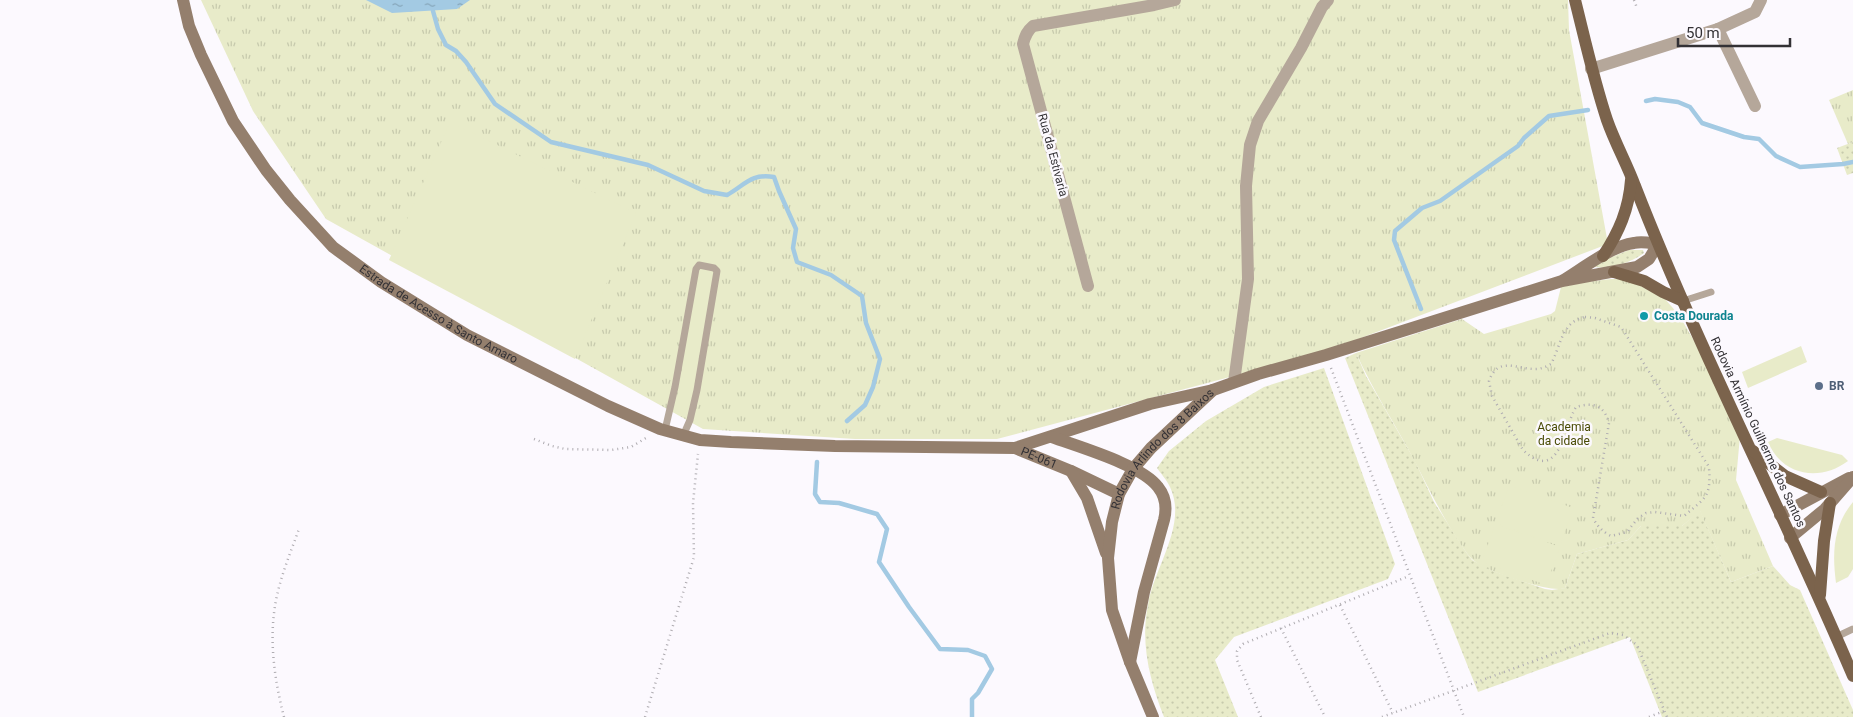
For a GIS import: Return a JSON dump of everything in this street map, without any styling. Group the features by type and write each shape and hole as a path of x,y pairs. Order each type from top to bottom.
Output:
{"main road":[{"name":"Estrada de Acesso à Santo Amaro","path":"183,0 189,26 233,121 266,170 290,200 333,247 381,282 467,335 600,402 663,430 700,440 826,446 1015,448"},
{"name":"Rodovia Armínio Guilherme dos Santos","path":"1576,0 1592,69 1608,122 1682,301 1790,538 1820,597 1853,676"},
{"path":"1602,256 1611,243 1625,214 1632,177"},
{"name":"Rodovia Arlindo dos 8 Baixos","path":"1153,717 1130,662 1112,610 1108,558 1111,529 1119,494 1133,469 1151,448 1213,390 1562,281 1632,268 1649,259 1658,244 1630,243 1602,256 1562,281"},
{"path":"1614,272 1644,281 1682,301"},
{"name":"PE-061","path":"1015,448 1150,404 1213,390"},
{"path":"1052,437 1106,457 1146,476 1158,486 1165,500 1166,510 1142,601 1130,662"},
{"name":"PE-061","path":"1015,448 1071,471 1119,494"},
{"path":"1750,449 1785,476 1821,492"},
{"name":"PE-061","path":"1071,471 1087,498 1108,558"},
{"path":"1780,515 1853,476"},
{"path":"1790,538 1830,503 1853,476"},
{"path":"1820,597 1823,548 1830,503"}],"street":[{"name":"Rua da Estivaria","path":"1088,286 1023,44 1028,30 1033,26 1175,0"},
{"path":"1234,382 1248,279 1246,186 1250,145 1258,121 1301,48 1322,6 1328,0"},
{"path":"1592,69 1718,29 1755,12 1761,0"},
{"path":"1718,29 1755,106"}],"lane":[{"path":"663,430 674,394 696,269 699,265 714,268 717,271 697,390 684,436"},
{"path":"1682,301 1711,292"},
{"path":"1836,637 1853,629"}],"path":[{"path":"1634,0 1637,8"},
{"path":"1578,318 1595,318 1621,326 1627,335 1708,467 1708,492 1705,498 1684,516 1655,512 1646,513 1638,518 1627,532 1611,536 1596,524 1593,518 1609,423 1607,415 1601,408 1593,404 1576,407 1561,447 1552,458 1538,459 1529,456 1523,450 1492,396 1488,381 1494,370 1504,366 1536,369 1551,364 1566,328 1578,318"},
{"path":"1326,355 1464,717"},
{"path":"534,438 552,446 565,449 623,449 631,447 663,430"},
{"path":"645,717 655,690 694,557 692,503 700,440"},
{"path":"284,717 277,690 274,652 275,607 281,579 299,529"},
{"path":"1261,717 1237,660 1237,651 1243,644 1410,576"},
{"path":"1340,605 1393,713"},
{"path":"1281,628 1325,717"},
{"path":"1382,717 1610,633 1616,633 1629,638 1637,645 1667,717"},
{"path":"1649,717 1664,711"}],"green space":[{"path":"201,0 1568,0 1569,30 1608,244 1324,352 997,439 855,439 703,429 326,219 253,111"},
{"path":"1853,90 1853,142 1848,144 1829,100"},
{"path":"450,122 636,213 575,359 389,260"},
{"path":"1853,142 1853,173 1847,175 1837,148"},
{"path":"1629,250 1643,250 1644,253 1633,260 1620,264 1594,267 1600,262"},
{"path":"699,268 714,271 689,414 675,411"},
{"name":"Academia da cidade","path":"1611,279 1628,279 1665,299 1679,315 1704,358 1740,436 1736,480 1773,566 1731,582 1700,511 1682,526 1641,526 1628,540 1577,554 1565,588 1548,588 1536,585 1497,573 1480,565 1468,554 1445,519 1356,353 1462,319 1484,334 1551,314 1555,311 1561,287"},
{"path":"1801,346 1807,362 1748,388 1742,372"},
{"path":"1356,353 1366,376 1415,461 1434,502 1472,560 1493,571 1545,589 1565,588 1577,554 1628,540 1641,526 1682,526 1700,510 1731,582 1773,566 1790,585 1800,590 1853,710 1853,717 1662,717 1630,637 1478,692 1345,358"},
{"path":"1324,368 1395,564 1388,579 1234,637 1215,660 1238,717 1164,717 1154,690 1145,634 1151,591 1173,531 1175,516 1174,501 1170,487 1157,468 1169,451 1206,421 1264,387"},
{"path":"1777,438 1842,455 1848,461 1826,472 1803,472 1782,462 1774,453 1768,442"},
{"path":"1509,485 1573,508 1560,546 1496,523"},
{"path":"1853,502 1853,569 1848,577 1836,583 1835,540 1841,521"},
{"path":"1495,524 1560,547 1546,585 1482,562"}],"water":[{"path":"366,0 470,0 457,9 392,13"}],"waterway":[{"path":"433,11 438,29 446,45 456,51 466,62 495,104 551,142 648,165 704,191 727,195 754,178 774,177 796,229 793,248 797,262 831,275 862,296 866,323 880,359 873,387 865,405 847,421"},
{"path":"1646,101 1655,99 1678,102 1690,107 1702,123 1744,137 1759,139 1776,156 1800,167 1853,162"},
{"path":"1421,309 1394,240 1395,231 1422,208 1440,201 1518,146 1524,138 1549,116 1588,110"},
{"path":"817,462 815,494 820,502 839,503 877,514 887,529 879,562 940,649 968,650 985,656 992,669 978,693 972,699 972,717"}],"place":[{"name":"Costa Dourada","path":"1644,316"},
{"name":"BR","path":"1819,386"}]}
